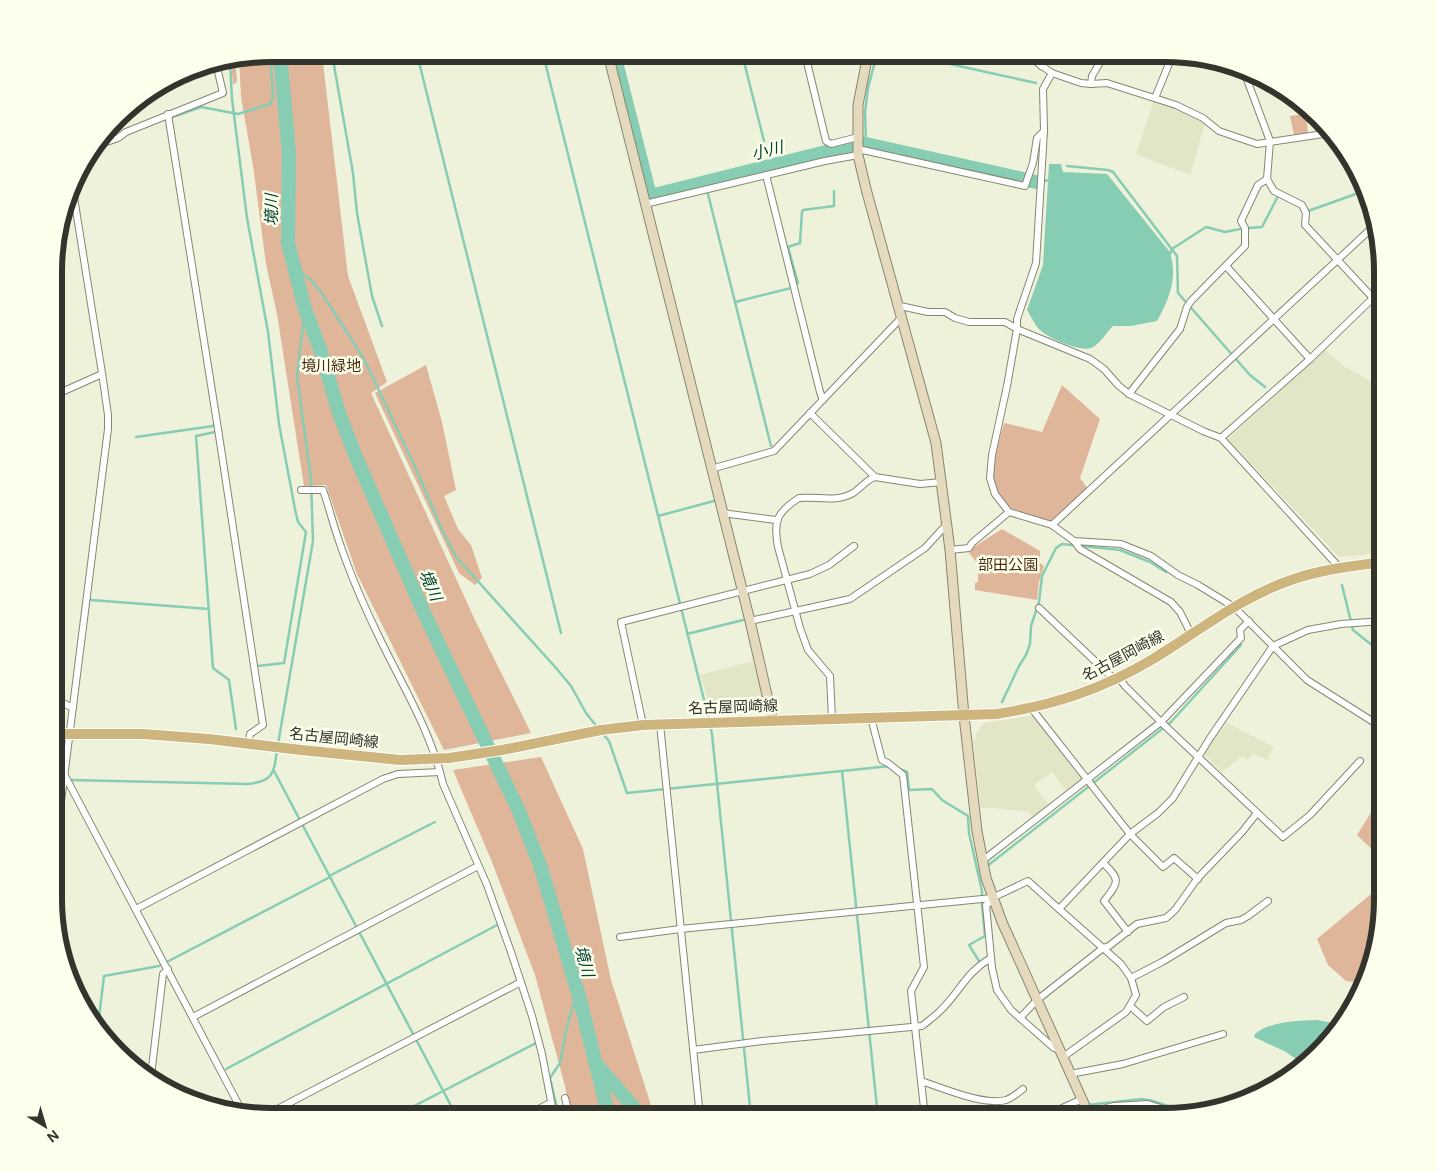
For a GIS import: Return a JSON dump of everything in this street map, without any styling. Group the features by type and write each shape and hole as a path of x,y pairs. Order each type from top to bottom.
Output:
{"main road":[{"name":"名古屋岡崎線","path":"62,734 143,734 209,739 400,760 449,758 601,730 644,725 997,714 1032,709 1087,692 1117,679 1152,659 1234,606 1293,579 1340,567 1374,563"}],"street":[{"path":"610,62 750,621 773,721"},
{"path":"807,62 826,141 831,144 858,145 1025,186 1033,163 1037,138 1044,131"},
{"path":"866,62 858,105 858,145 866,189 900,306 936,443 950,550 964,716 982,861 992,899 1086,1108"},
{"path":"1036,62 1052,73 1080,83 1107,83 1176,105 1203,118 1219,131 1257,144 1323,134"},
{"path":"1041,66 1044,62"},
{"path":"1091,84 1092,76 1100,62"},
{"path":"1155,98 1170,62"},
{"path":"108,142 168,114 223,93 218,70"},
{"path":"1052,73 1044,89 1044,131 1036,263 1017,319 1017,330 1007,386 992,455 990,478 995,494 1009,512 1052,525 1074,541 1080,549 1171,602 1180,612 1191,634"},
{"path":"1221,438 1310,359 1373,298 1304,225 1306,213 1302,205 1274,191 1267,178 1270,141 1247,79"},
{"path":"168,114 263,725 250,734 248,744"},
{"path":"645,204 766,175 858,145"},
{"path":"766,175 823,400"},
{"path":"1129,394 1180,329 1187,307 1191,301 1245,246 1245,228 1241,221 1258,185 1267,178"},
{"path":"62,791 107,445 108,415 75,202"},
{"path":"1052,525 1370,230"},
{"path":"1226,266 1310,359"},
{"path":"900,306 928,312 946,312 955,318 969,322 1005,322 1017,330 1090,359 1104,369 1129,394 1221,438 1340,567"},
{"path":"711,469 774,450 902,317"},
{"path":"62,391 102,374"},
{"path":"810,414 875,477"},
{"path":"832,719 830,676 808,650 776,533 776,520 781,512 799,498 838,499 853,493 869,479 875,477 920,484 942,482"},
{"path":"302,491 323,490 339,541 358,591 419,714 443,784 487,885 520,982 542,1054 551,1108"},
{"path":"950,550 969,548 972,543 1009,512"},
{"path":"722,513 776,520"},
{"path":"750,621 796,610 824,606 850,598 925,548 947,524"},
{"path":"1074,541 1121,544 1137,549 1151,556 1178,575 1198,584 1234,606 1306,680 1374,722"},
{"path":"644,725 621,622 788,581 821,570 854,546"},
{"path":"1040,608 1283,837 1310,815 1360,761"},
{"path":"982,861 1161,722 1241,638 1240,630 1249,621"},
{"path":"1058,909 1130,834 1158,813 1173,798 1273,646 1308,630 1374,621"},
{"path":"62,702 73,708"},
{"path":"1032,709 1130,834 1164,867 1174,858 1198,879"},
{"path":"871,718 882,760 903,775 924,967 911,991 924,1108"},
{"path":"660,724 699,1108"},
{"path":"136,909 384,779 398,774 440,772"},
{"path":"64,774 239,1106"},
{"path":"1020,1018 1037,1000 1137,924 1166,918 1175,910 1198,879 1257,813"},
{"path":"1104,863 1114,872 1117,882 1104,901 1128,932"},
{"path":"193,1017 478,866"},
{"path":"620,937 680,929 992,899 1028,881 1121,964 1131,978 1136,995 1126,1012 1103,1030 1060,1053"},
{"path":"992,899 986,906 991,958 997,990 1011,1010 1060,1053"},
{"path":"1131,978 1162,962 1226,923 1241,920 1268,901"},
{"path":"693,1050 762,1041 922,1026 941,1010 979,965 991,958"},
{"path":"151,1070 163,974 168,969"},
{"path":"279,1108 520,982"},
{"path":"1130,1006 1147,1021 1164,1008 1184,997"},
{"path":"1070,1074 1123,1064 1223,1034"},
{"path":"921,1081 979,1099 997,1101 1007,1099 1023,1089"},
{"path":"565,1098 568,1108"},
{"path":"1062,1108 1082,1099"},
{"path":"540,1108 550,1103"},
{"path":"1108,1108 1148,1104 1160,1108"}],"shaded area":[{"path":"1154,100 1202,120 1205,124 1190,175 1136,154"},
{"path":"1049,164 1061,164 1063,172 1107,174 1169,251 1172,260 1173,278 1169,296 1157,321 1131,326 1113,326 1097,344 1086,349 1057,340 1044,333 1036,325 1027,310 1043,265"},
{"path":"1325,350 1345,367 1374,383 1374,554 1339,557 1228,439"},
{"path":"753,661 763,699 757,708 711,709 700,675"},
{"path":"1035,715 1085,780 1068,793 1052,772 1034,785 1050,807 1034,819 1029,812 981,808 973,740 976,739 976,734 984,723"},
{"path":"1227,723 1274,747 1267,760 1253,754 1248,760 1242,756 1222,772 1204,754 1214,738"},
{"path":"1317,1020 1334,1023 1323,1037 1298,1061 1286,1052 1254,1037 1255,1034 1268,1026 1293,1021"}],"green space":[{"name":"境川緑地","path":"272,62 323,62 348,276 387,382 371,393 475,620 531,733 444,750 357,574 326,485 304,486 277,314 266,264 253,166 241,97 239,65"},
{"path":"236,66 237,79 236,83 233,84 232,67"},
{"path":"1303,114 1306,117 1308,133 1294,135 1290,116"},
{"path":"426,365 442,422 456,490 444,496 458,529 471,545 482,578 475,585 459,573 375,393"},
{"path":"1062,385 1100,419 1080,478 1088,489 1050,521 1017,511 1003,502 997,492 994,481 995,458 1004,423 1042,432"},
{"name":"部田公園","path":"1002,529 1040,551 1040,563 1044,566 1039,582 1037,600 975,590 975,583 978,582 978,564 969,553 974,547"},
{"path":"541,757 583,849 611,980 651,1108 569,1108 535,975 492,862 453,770"},
{"path":"1374,808 1374,851 1357,835"},
{"path":"1374,892 1373,927 1358,982 1346,981 1328,965 1317,939"}],"waterway":[{"path":"170,118 201,107 238,114 270,104 273,97 271,65 274,62"},
{"name":"境川","path":"281,62 289,153 288,243 305,309 320,349 339,413 356,457 424,613 518,809 540,865 579,996 607,1108"},
{"path":"333,62 372,296 382,326"},
{"path":"419,62 561,633"},
{"path":"545,62 709,720"},
{"name":"小川","path":"616,62 650,196 850,146 866,144 1036,182"},
{"path":"744,62 764,141"},
{"path":"866,144 865,112 868,88 875,62"},
{"path":"940,62 1036,83"},
{"path":"230,67 232,99 247,218 268,332 279,424 298,522 306,532 284,663 258,666"},
{"path":"1067,166 1113,172 1177,256 1178,293 1250,375 1265,387"},
{"path":"1036,182 1050,180"},
{"path":"705,182 771,446"},
{"path":"735,302 791,288 798,283 788,247 800,243 803,210 834,206 834,191"},
{"path":"1308,211 1359,193"},
{"path":"1248,228 1262,227 1277,198"},
{"path":"1170,254 1172,249 1206,227 1225,232 1240,229"},
{"path":"295,269 309,278 321,292 364,359 417,471 443,532 457,558 571,686 586,713 598,728"},
{"path":"278,744 313,541 311,479 297,376 305,309"},
{"path":"136,437 213,426 215,423"},
{"path":"215,432 196,436 213,668 229,680 236,729"},
{"path":"658,516 714,501"},
{"path":"1002,702 1030,644 1031,626 1039,602 1042,576 1056,548 1062,544 1120,550 1150,562 1166,572"},
{"path":"1342,585 1353,630 1374,647"},
{"path":"91,600 209,609"},
{"path":"687,634 743,620"},
{"path":"986,867 1171,722 1241,645"},
{"path":"710,725 750,1108"},
{"path":"603,734 609,741 627,793 890,766"},
{"path":"69,780 257,783 268,778 271,774 275,764 277,749"},
{"path":"900,769 907,772 909,790 932,789 942,800 968,816 969,833 982,891 985,936 969,945 979,961"},
{"path":"274,771 452,1108"},
{"path":"842,771 877,1108"},
{"path":"329,876 435,822"},
{"path":"99,1017 104,976 159,966 330,877"},
{"path":"226,1069 499,924"},
{"path":"557,1108 550,1078 560,1063 577,990"},
{"path":"410,1108 536,1043"},
{"path":"598,1066 634,1108"},
{"path":"1267,1082 1274,1078"},
{"path":"1087,1105 1142,1099 1173,1108"}]}
